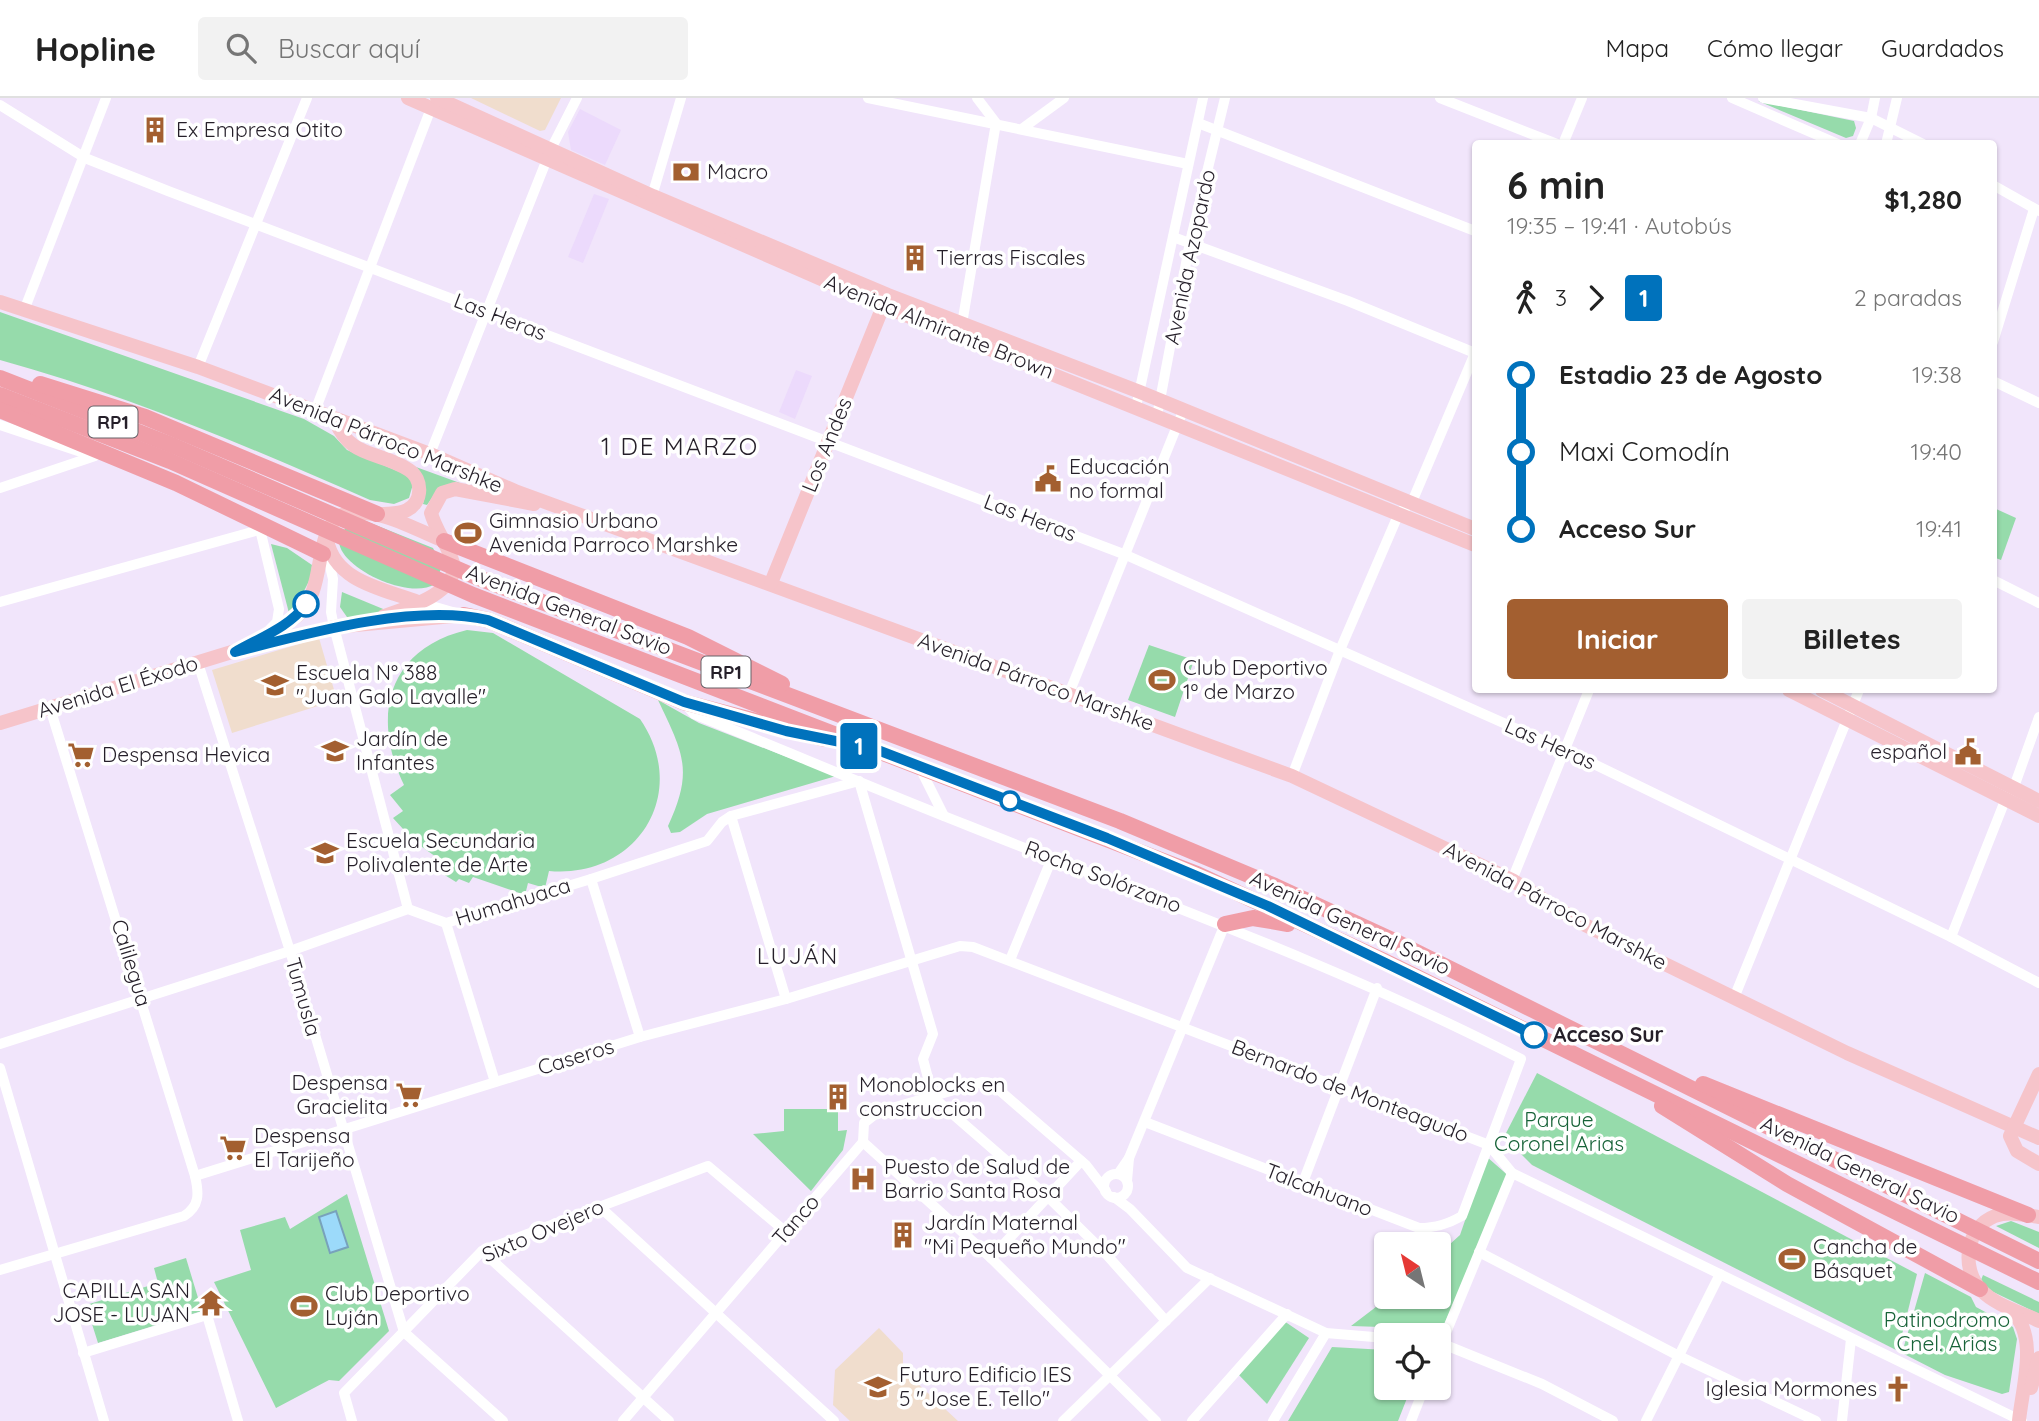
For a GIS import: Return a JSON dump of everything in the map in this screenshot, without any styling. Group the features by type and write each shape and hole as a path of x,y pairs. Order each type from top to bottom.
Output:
{"highway":[{"path":"0,373 113,405 377,514"},
{"name":"Avenida General Savio","path":"0,378 220,475 472,595 1162,860 1324,933 2039,1282"},
{"name":"Avenida General Savio","path":"0,395 220,475 476,577 1120,821 1275,886 1390,939 2039,1261"},
{"path":"0,410 215,501 259,526 328,553"},
{"path":"443,541 688,637 878,731"},
{"path":"464,615 488,620 684,702 786,731 875,749"},
{"path":"1225,924 1266,918 1324,933"},
{"path":"1583,1036 2035,1217"},
{"path":"1607,1070 1736,1155 1980,1289"}],"main road":[{"name":"Avenida Almirante Brown","path":"408,98 441,103 651,200 1157,416 1180,417 1412,502 1472,528"},
{"name":"Avenida Almirante Brown","path":"885,300 962,324 1160,400 1180,417 1472,544"},
{"name":"Los Andes","path":"771,583 885,300"},
{"name":"Avenida Párroco Marshke","path":"0,302 198,367 430,454 515,491 1292,776 1511,880 1581,923 1847,1053 2039,1138"},
{"path":"335,420 347,441 363,453 408,469 418,480 420,491 412,507 402,513 352,513 339,516 330,527 328,553 347,575 418,603"},
{"path":"443,541 431,513 440,495 450,490 567,508"},
{"path":"377,514 443,541"},
{"name":"Avenida El Éxodo","path":"364,622 438,594 453,574 453,565 443,541"},
{"name":"Avenida El Éxodo","path":"235,652 283,626 302,610 317,584 328,553"},
{"name":"Avenida El Éxodo","path":"0,723 235,652 334,627 364,622 464,615"},
{"path":"1798,693 1850,712 2010,793 2039,801"},
{"path":"1826,693 1850,712"},
{"path":"2010,793 2039,816"},
{"path":"2039,1074 2010,1136 2015,1148 2039,1164"},
{"path":"2035,1217 1999,1214 1976,1230 1970,1244 1968,1260 1980,1289 2006,1306 2039,1321"},
{"path":"2006,1306 2024,1324 2027,1334 2022,1421"},
{"path":"2022,1421 2039,1357"}],"street":[{"path":"25,308 106,98"},
{"path":"198,367 307,98"},
{"path":"430,454 549,155 577,98"},
{"path":"651,200 681,98"},
{"path":"868,98 1188,163"},
{"path":"962,324 996,123 977,98"},
{"path":"1023,128 1064,98"},
{"name":"Avenida Azopardo","path":"1136,407 1203,98"},
{"name":"Avenida Azopardo","path":"1157,416 1190,242 1225,98"},
{"path":"1440,98 1547,140"},
{"path":"1565,140 1582,98"},
{"path":"1731,98 1829,140"},
{"path":"1763,98 1871,118 1891,125 1916,140"},
{"path":"1862,140 1871,118 1875,98"},
{"path":"1887,140 1897,98"},
{"path":"315,411 370,268 441,103"},
{"name":"Las Heras","path":"0,105 85,158 1126,555 1563,750 1788,857 2039,983"},
{"path":"1198,123 1472,230"},
{"path":"1997,187 2037,210 1997,324"},
{"path":"1173,237 1348,300 1472,352"},
{"path":"1292,776 1340,650 1399,513 1412,502 1472,360"},
{"path":"1997,383 2039,403"},
{"path":"1068,696 1180,417"},
{"path":"0,425 95,456 198,498 215,501"},
{"path":"0,488 95,456"},
{"path":"0,602 259,526 279,609 277,622 256,640"},
{"path":"0,1044 290,951 408,909 334,627 331,612 333,579 328,553"},
{"path":"1997,582 2039,603"},
{"path":"418,603 464,615"},
{"name":"Tumusla","path":"198,663 290,951 404,1332"},
{"path":"1511,880 1588,693"},
{"path":"1734,998 1788,857 1858,693"},
{"name":"Rocha Solórzano","path":"684,702 694,714 944,816 1225,924 1377,988 1521,1059"},
{"name":"Calilegua","path":"50,708 142,998 195,1176 198,1197 190,1212 184,1216 55,1253"},
{"path":"1951,937 2039,717"},
{"path":"920,768 944,816"},
{"path":"786,999 731,816 859,781 933,1034 923,1059 933,1097 1048,1197 1105,1253 1166,1321"},
{"name":"Humahuaca","path":"408,909 446,923 707,842 722,822 731,816"},
{"path":"1010,960 1052,858"},
{"path":"591,879 640,1037"},
{"path":"446,923 495,1082"},
{"path":"1110,1194 1122,1196 1121,1179 1225,924"},
{"name":"Caseros","path":"195,1176 640,1037 786,999 960,946"},
{"name":"Bernardo de Monteagudo","path":"960,946 973,947 1010,960 1489,1145 1512,1174 2022,1421"},
{"path":"1302,1185 1377,988"},
{"name":"Talcahuano","path":"1145,1122 1302,1185 1419,1228 1430,1228 1448,1224 1462,1216 1521,1059"},
{"path":"0,1068 104,1421"},
{"name":"Tanco","path":"623,1421 863,1142 864,1123 872,1116 982,1082 997,1087 1083,1163"},
{"path":"863,1142 991,1258 1112,1374 1156,1421"},
{"path":"1083,1163 1121,1179"},
{"path":"1083,1163 1110,1194 1130,1209 1187,1268 1326,1333 1374,1337"},
{"path":"991,1258 1083,1163"},
{"name":"Sixto Ovejero","path":"352,1421 344,1393 482,1251 708,1166 786,1232"},
{"path":"1449,1323 1512,1174"},
{"path":"1110,1194 1106,1180 1121,1179"},
{"path":"1121,1179 1130,1209"},
{"path":"600,1207 834,1421"},
{"path":"482,1251 669,1421"},
{"path":"1479,1252 1679,1356 1816,1421"},
{"path":"0,1270 55,1253"},
{"path":"1646,1421 1720,1274"},
{"path":"1063,1421 1210,1278"},
{"path":"1192,1421 1287,1314"},
{"path":"83,1353 207,1315 238,1421"},
{"path":"404,1332 503,1421"},
{"path":"1273,1421 1326,1333"},
{"path":"1842,1421 1851,1339"},
{"path":"1451,1349 1542,1384 1613,1421"},
{"path":"1412,1421 1420,1400"}],"shaded area":[{"path":"471,98 561,98 545,130 540,131"},
{"path":"580,109 621,130 605,165 571,150 568,132"},
{"path":"594,194 609,199 583,263 568,257"},
{"path":"796,370 812,376 795,419 779,412"},
{"name":"Escuela N° 388 \"Juan Galo Lavalle\"","path":"319,638 337,700 232,733 212,670"},
{"name":"Futuro Edificio IES 5 \"Jose E. Tello\"","path":"879,1328 903,1353 903,1370 958,1421 850,1421 833,1405 835,1370"}],"green space":[{"path":"1758,101 1854,121 1856,128 1853,136 1846,138"},
{"path":"0,312 304,419 334,436 347,450 407,475 413,484 409,498 394,504 370,500 141,406 0,360"},
{"path":"416,467 460,483 436,492 427,505 423,504 425,484"},
{"path":"1997,509 2016,518 2001,560 1997,558"},
{"path":"363,520 433,548 442,566 435,584 419,588 399,586 359,569 345,556 339,542 344,530"},
{"path":"271,544 287,548 312,565 311,577 294,611 289,613"},
{"path":"342,592 388,611 349,620 340,607"},
{"path":"467,630 493,633 640,719 654,747 660,775 657,802 647,826 630,846 608,861 580,870 549,871 545,888 528,883 525,895 473,877 469,883 459,879 456,882 435,865 439,859 415,842 393,818 403,811 390,795 404,785 394,760 389,735 388,711 393,689 403,669 419,653 440,639"},
{"name":"Club Deportivo 1º de Marzo","path":"1149,645 1194,660 1175,717 1128,700"},
{"path":"658,700 699,723 836,776 707,814 680,832 671,833 668,826 681,790 682,762 674,734"},
{"name":"Parque Coronel Arias","path":"1537,1073 1917,1274 1898,1351 1532,1165 1504,1137"},
{"path":"784,1109 838,1109 838,1131 847,1130 843,1150 811,1191 753,1134 784,1131"},
{"path":"1487,1157 1511,1178 1445,1323 1374,1323 1374,1327 1351,1326 1374,1308 1451,1309 1451,1243 1460,1235"},
{"name":"Club Deportivo Luján","path":"347,1194 389,1331 339,1381 329,1380 276,1408 214,1282 251,1270 240,1230 285,1217 290,1229"},
{"path":"2011,1221 2039,1232 2039,1248 1996,1226"},
{"path":"186,1258 202,1311 98,1343 86,1305 158,1283 154,1268"},
{"name":"Patinodromo Cnel. Arias","path":"1925,1273 1971,1297 1976,1307 2013,1327 2017,1339 2009,1392 2002,1394 1945,1375 1902,1353"},
{"path":"1983,1275 2039,1302 2039,1314 1987,1289 1981,1280"},
{"path":"1284,1321 1309,1338 1267,1404 1236,1372"},
{"path":"1332,1347 1374,1349 1374,1400 1406,1400 1398,1421 1288,1421"}],"water":[{"path":"336,1211 348,1247 330,1253 319,1217"}],"bus line":[{"name":"1","path":"306,604 298,615 283,626 235,652 364,622 464,615 488,620 684,702 786,731 875,749 1107,838 1268,906 1534,1035"}],"place":[{"name":"Ex Empresa Otito","path":"155,130"},
{"name":"Macro","path":"686,172"},
{"name":"Tierras Fiscales","path":"915,258"},
{"name":"Educación no formal","path":"1048,479"},
{"name":"Gimnasio Urbano Avenida Parroco Marshke","path":"468,533"},
{"name":"Club Deportivo 1º de Marzo","path":"1162,680"},
{"name":"Escuela N° 388 \"Juan Galo Lavalle\"","path":"275,685"},
{"name":"Jardín de Infantes","path":"335,751"},
{"name":"español","path":"1968,752"},
{"name":"Despensa Hevica","path":"81,755"},
{"name":"Escuela Secundaria Polivalente de Arte","path":"325,853"},
{"name":"Acceso Sur","path":"1534,1035"},
{"name":"Despensa Gracielita","path":"409,1095"},
{"name":"Monoblocks en construccion","path":"838,1097"},
{"name":"Despensa El Tarijeño","path":"233,1148"},
{"name":"Puesto de Salud de Barrio Santa Rosa","path":"863,1179"},
{"name":"Jardín Maternal \"Mi Pequeño Mundo\"","path":"903,1235"},
{"name":"Cancha de Básquet","path":"1792,1259"},
{"name":"CAPILLA SAN JOSE - LUJAN","path":"211,1303"},
{"name":"Club Deportivo Luján","path":"304,1306"},
{"name":"Futuro Edificio IES 5 \"Jose E. Tello\"","path":"878,1387"},
{"name":"Iglesia Mormones","path":"1898,1389"}],"district":[{"name":"1 DE MARZO","path":"680,447"},
{"name":"LUJÁN","path":"798,956"}]}
